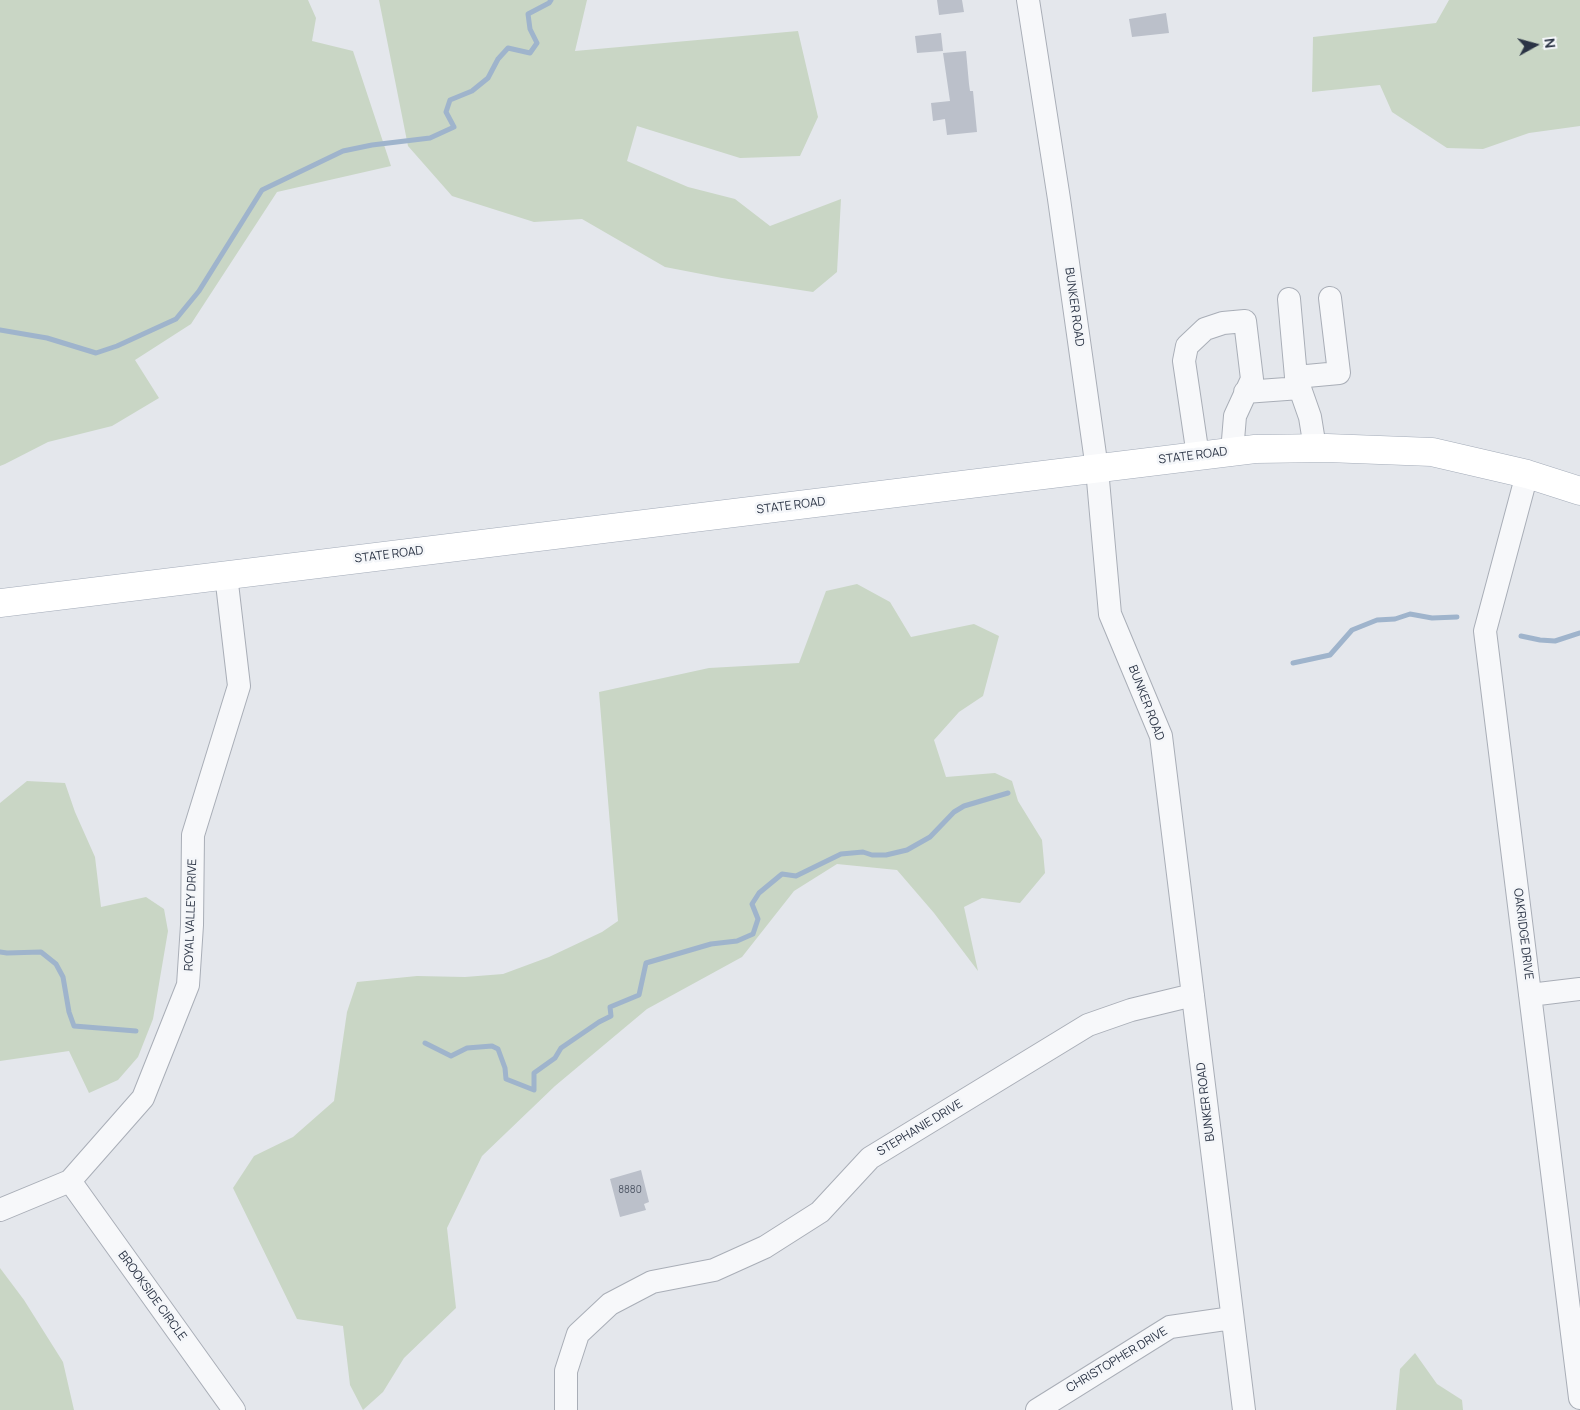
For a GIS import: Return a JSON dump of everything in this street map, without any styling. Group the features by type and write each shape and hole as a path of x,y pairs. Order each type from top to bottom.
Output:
{"main road":[{"name":"STATE ROAD","path":"0,603 1254,449 1315,448 1432,452 1527,474 1580,491"}],"street":[{"name":"BUNKER ROAD","path":"1028,0 1059,200 1097,469 1110,614 1161,736 1244,1410"},
{"path":"1245,392 1298,383 1339,372 1330,298"},
{"path":"1288,299 1298,383 1310,417 1315,448"},
{"path":"1198,456 1184,361 1187,346 1205,329 1223,323 1245,321 1252,379 1235,416 1232,452"},
{"name":"OAKRIDGE DRIVE","path":"1527,474 1485,631 1531,1002 1576,1338 1580,1398"},
{"name":"ROYAL VALLEY DRIVE","path":"0,1210 70,1181 143,1098 188,985 192,925 193,835 239,686 226,575"},
{"path":"1531,1002 1580,989"},
{"name":"STEPHANIE DRIVE","path":"566,1410 566,1371 578,1334 610,1304 652,1282 714,1270 765,1247 820,1212 870,1158 1088,1025 1131,1010 1193,995"},
{"path":"1531,1002 1580,1003"},
{"name":"BROOKSIDE CIRCLE","path":"70,1181 234,1410"},
{"name":"CHRISTOPHER DRIVE","path":"1036,1410 1170,1328 1232,1318"}],"green space":[{"path":"0,0 308,0 316,18 312,41 353,51 391,166 277,192 191,324 135,360 159,398 112,426 48,442 0,466"},
{"path":"379,0 587,0 575,51 798,31 818,117 800,156 740,158 637,126 627,161 688,187 735,199 770,226 841,199 837,272 813,292 665,267 582,219 534,222 452,196 408,146"},
{"path":"1449,0 1580,0 1580,126 1529,133 1483,149 1447,148 1392,112 1380,85 1312,92 1313,37 1436,23"},
{"path":"857,584 890,602 911,637 974,624 999,636 983,696 959,712 934,740 946,777 995,773 1012,781 1018,801 1042,840 1045,873 1020,903 982,898 964,907 978,971 934,913 897,870 837,864 794,891 742,957 647,1009 555,1086 482,1156 447,1228 456,1308 404,1358 383,1392 363,1410 350,1385 343,1326 297,1319 233,1188 254,1156 293,1137 334,1101 347,1012 357,982 417,976 465,977 503,974 549,957 602,932 618,921 599,692 709,668 799,663 826,591"},
{"path":"27,781 65,783 75,812 95,857 101,907 146,897 164,909 168,931 153,1019 138,1057 118,1080 89,1093 69,1051 0,1061 0,803"},
{"path":"0,1268 24,1300 63,1362 74,1410 0,1410"},
{"path":"1415,1353 1437,1384 1462,1400 1463,1410 1396,1410 1400,1369"}],"building":[{"path":"937,0 962,0 964,12 939,15"},
{"path":"1166,13 1169,33 1132,37 1129,19"},
{"path":"941,33 943,51 917,53 915,36"},
{"path":"966,51 970,91 973,91 977,132 947,135 945,119 933,121 931,103 950,101 943,53"},
{"path":"641,1170 649,1202 644,1204 646,1210 620,1217 610,1179"}],"waterway":[{"path":"0,330 47,338 96,353 117,346 176,319 199,291 262,190 343,151 372,145 430,138 454,127 446,112 450,100 472,91 488,78 498,59 508,48 530,53 537,43 530,29 528,14 549,3 551,0"},
{"path":"1293,663 1330,655 1352,630 1377,620 1395,619 1410,614 1432,618 1457,617"},
{"path":"1521,636 1555,641 1580,633"},
{"path":"425,1043 451,1056 467,1048 492,1046 498,1049 505,1068 506,1079 534,1090 534,1073 555,1058 561,1048 611,1016 610,1007 639,995 646,963 711,944 737,941 753,934 758,919 752,904 759,893 782,874 796,876 841,854 863,852 872,855 886,855 907,850 930,837 954,812 964,806 1008,793"},
{"path":"0,952 41,952 56,964 63,977 69,1012 74,1026 136,1031"}]}
